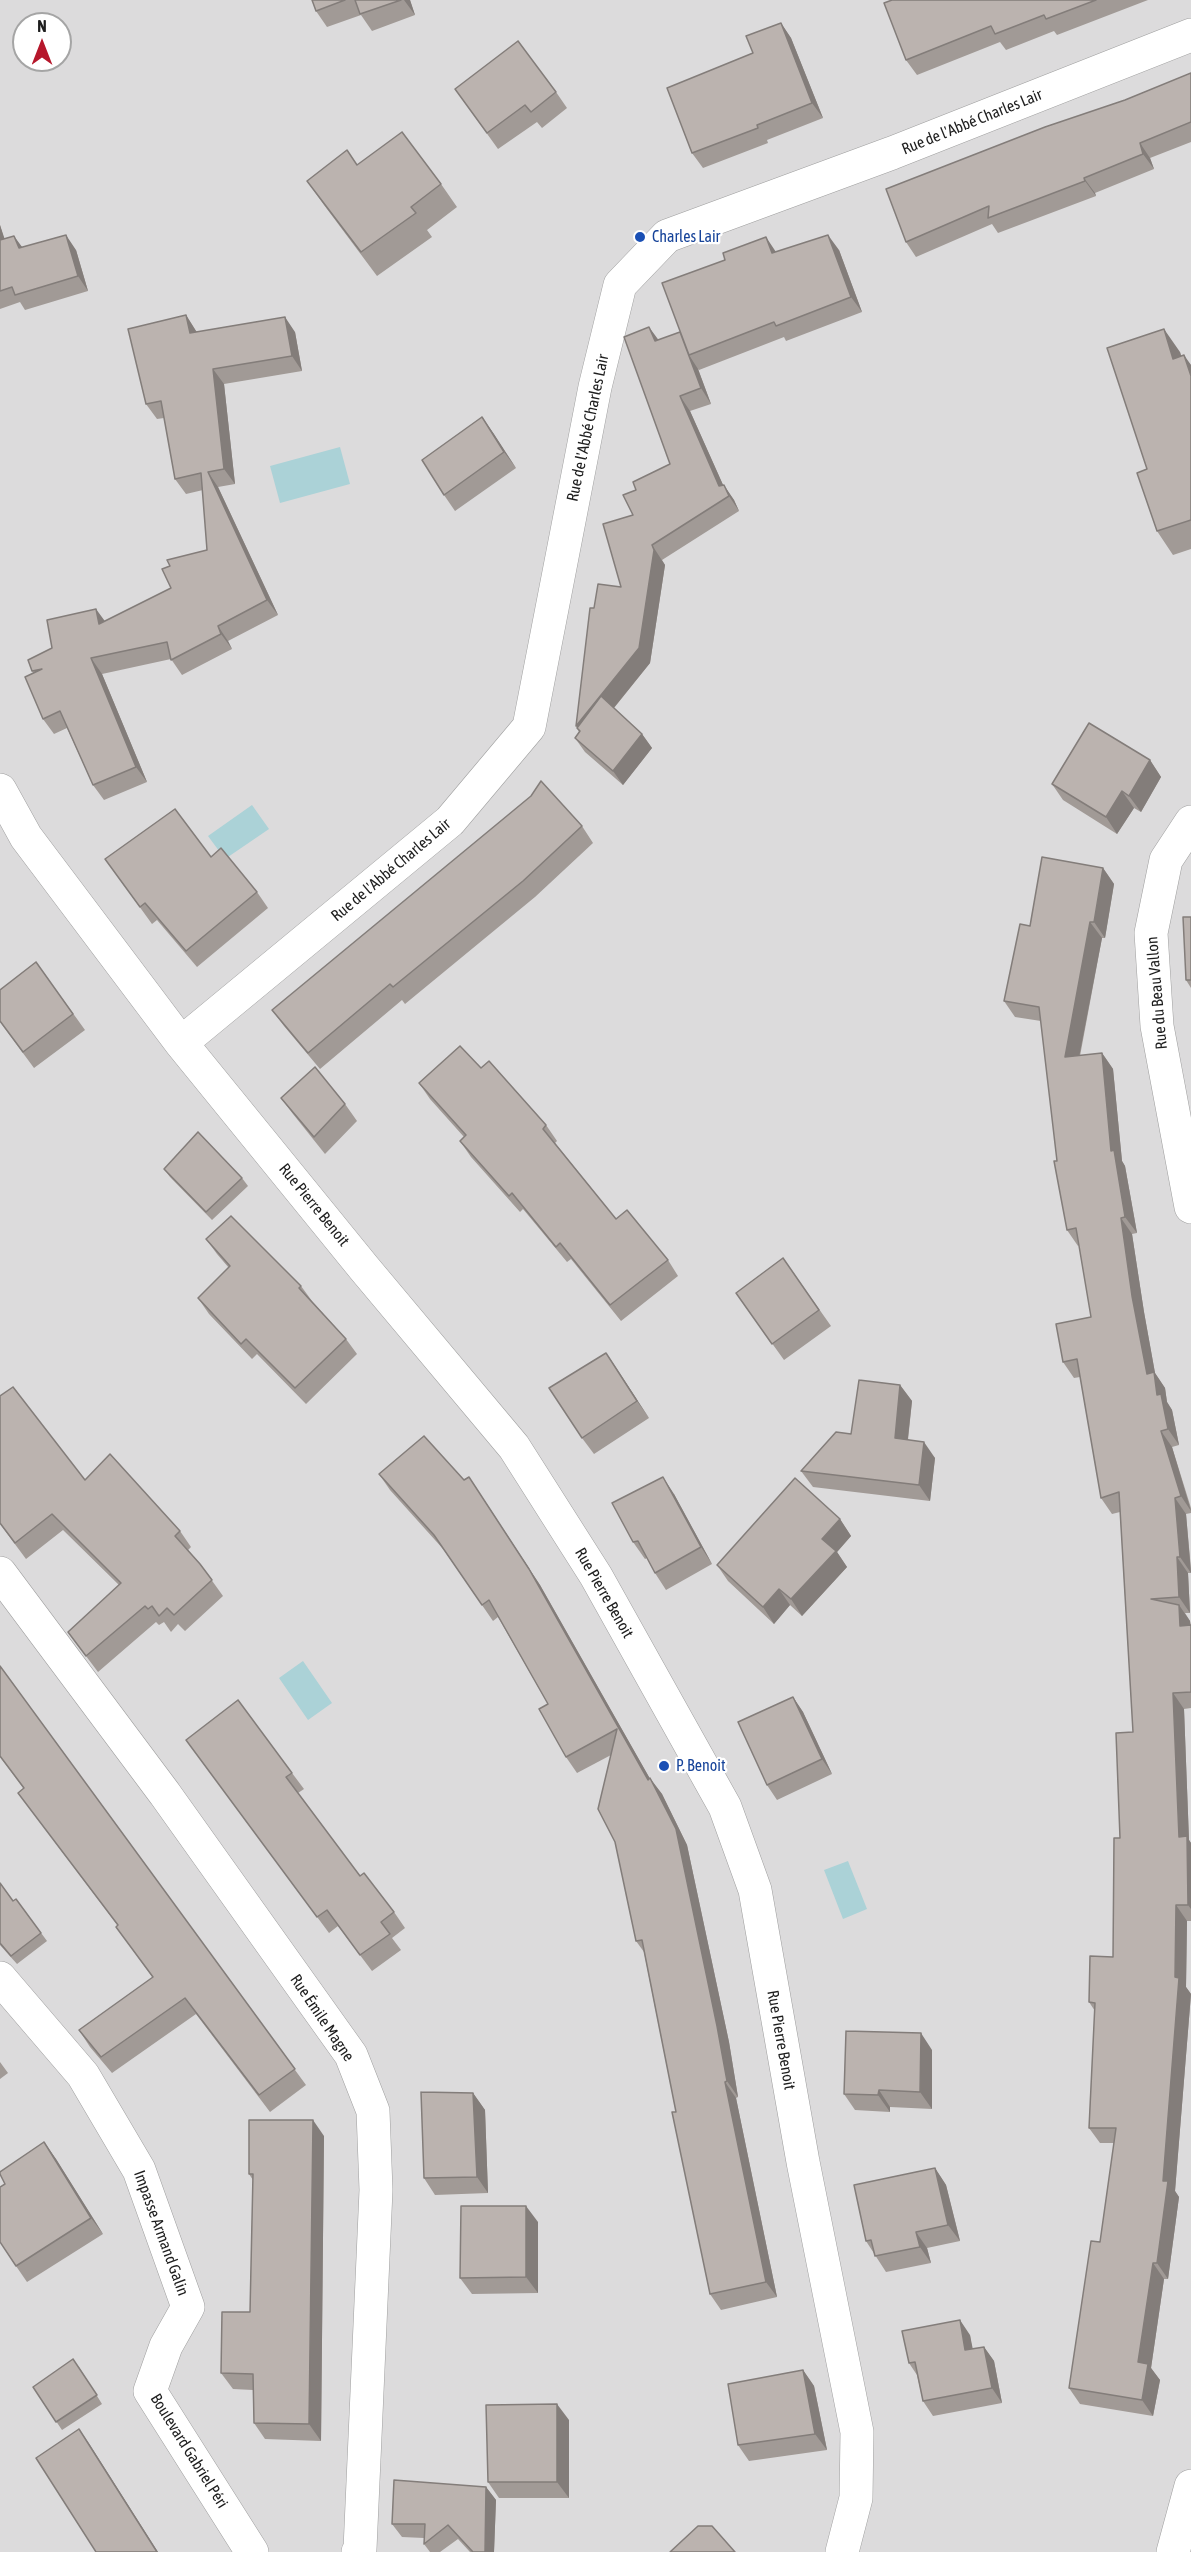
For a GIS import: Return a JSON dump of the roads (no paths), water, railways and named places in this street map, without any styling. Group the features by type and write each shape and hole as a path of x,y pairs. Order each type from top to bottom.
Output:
{"street":[{"name":"Rue de l'Abbé Charles Lair","path":"182,1042 450,821 529,727 595,387 620,285 667,236 892,153 1191,35"},
{"name":"Rue Pierre Benoit","path":"0,790 26,837 182,1042 364,1268 514,1447 596,1576 726,1807 755,1890 803,2162 857,2432 856,2498 842,2552"},
{"name":"Rue du Beau Vallon","path":"1191,822 1166,860 1151,933 1156,1026 1191,1207"},
{"name":"Rue Émile Magne","path":"0,1573 165,1794 351,2055 373,2111 376,2190 360,2549 358,2552"},
{"name":"Impasse Armand Galin","path":"0,1978 83,2075 139,2170 188,2307 166,2346"},
{"name":"Boulevard Gabriel Péri","path":"166,2346 150,2391 252,2552"},
{"path":"1173,2552 1191,2487"}],"water":[{"path":"340,447 350,484 280,503 270,466"},
{"path":"252,805 269,829 225,859 208,836"},
{"path":"303,1661 332,1703 308,1720 279,1678"},
{"path":"848,1861 867,1909 843,1919 824,1870"}],"place":[{"name":"Charles Lair","path":"640,237"},
{"name":"P. Benoit","path":"664,1766"}]}
